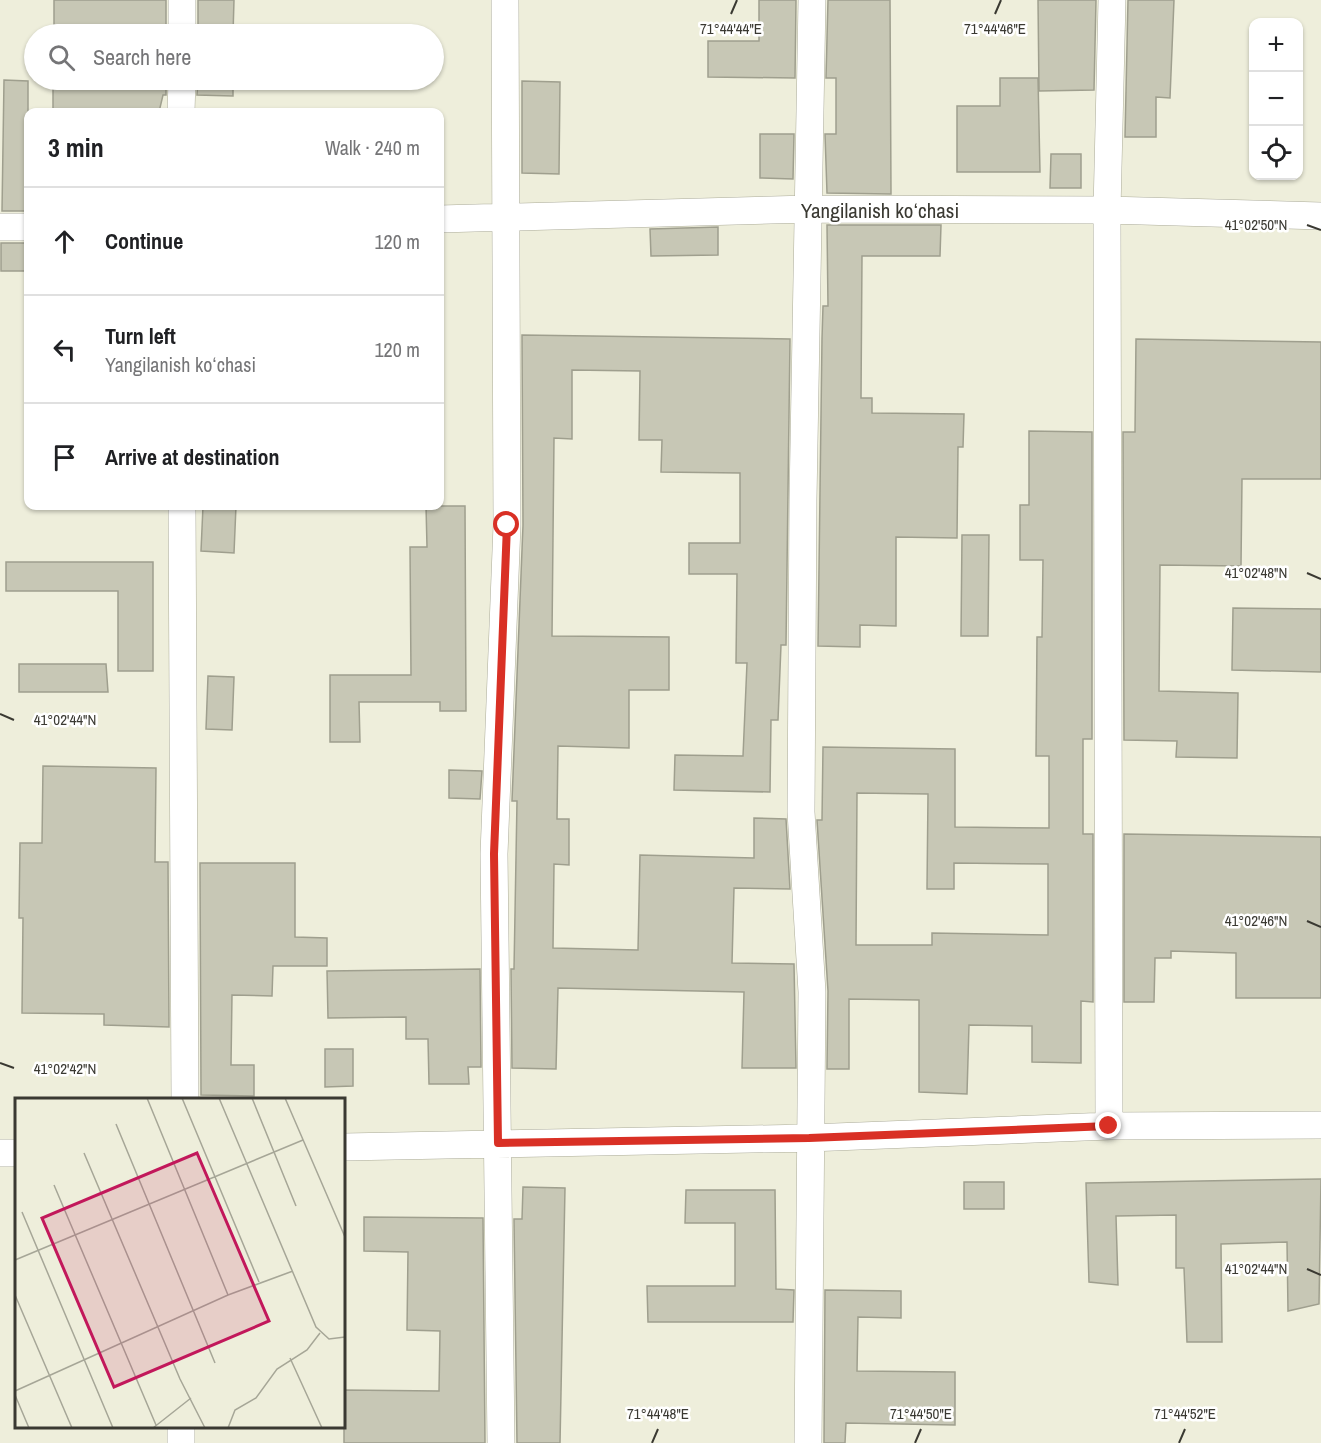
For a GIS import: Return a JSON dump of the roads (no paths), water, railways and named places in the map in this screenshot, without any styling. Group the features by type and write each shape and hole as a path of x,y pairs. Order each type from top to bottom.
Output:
{"street":[{"path":"182,0 182,24"},
{"path":"501,1443 494,854 507,525 505,0"},
{"path":"808,1443 812,992 801,788 803,499 812,0"},
{"path":"1109,1126 1107,210 1112,0"},
{"path":"181,108 182,90"},
{"name":"Yangilanish koʻchasi","path":"444,219 809,209 1107,210 1321,216"},
{"path":"0,227 24,227"},
{"path":"182,510 185,1098"},
{"path":"345,1147 809,1138 1109,1126 1321,1125"}]}
